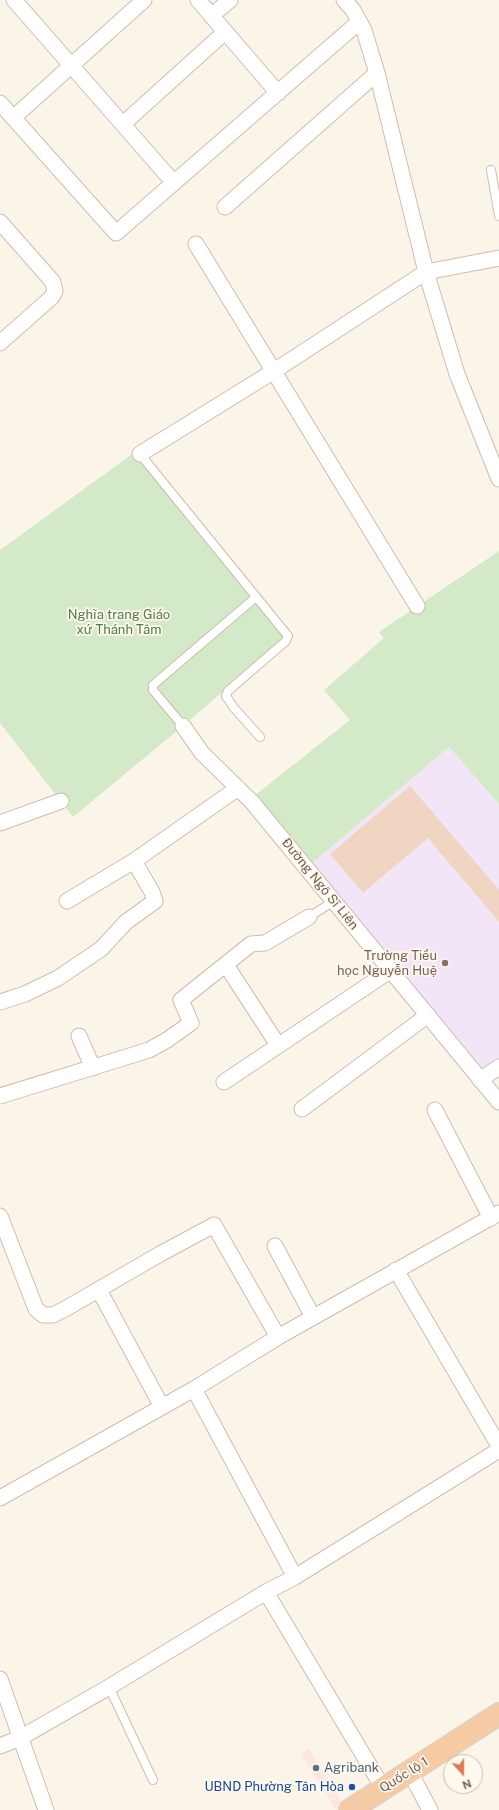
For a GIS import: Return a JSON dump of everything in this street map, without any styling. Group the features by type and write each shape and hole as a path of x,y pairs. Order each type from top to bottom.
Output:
{"highway":[{"name":"Quốc lộ 1","path":"350,1810 499,1714"}],"street":[{"path":"14,0 174,183"},
{"path":"13,118 144,0"},
{"path":"198,0 278,93"},
{"path":"211,16 230,0"},
{"path":"344,0 353,10 364,30 377,73 426,272 457,374 499,480"},
{"path":"0,103 116,233 359,22"},
{"path":"123,124 225,32"},
{"path":"225,207 377,73"},
{"path":"0,222 53,282 55,291 52,297 0,343"},
{"path":"196,244 417,606"},
{"path":"140,454 274,371 426,272 499,258"},
{"name":"Đường Ngô Sĩ Liên","path":"183,726 202,753 252,802 499,1102"},
{"path":"67,901 134,861 238,788"},
{"path":"0,823 61,801"},
{"path":"0,1002 25,994 58,978 101,949 126,922 155,901 152,892 134,861"},
{"path":"0,1096 149,1050 168,1040 191,1023 181,1000 251,944 265,943 308,917"},
{"path":"226,965 278,1045"},
{"path":"224,1082 391,970"},
{"path":"302,1109 428,1016"},
{"path":"79,1036 93,1068"},
{"path":"480,1080 499,1067"},
{"path":"0,1498 194,1389 313,1317 495,1216 435,1110"},
{"path":"0,1216 36,1309 43,1315 53,1315 65,1309 160,1254 214,1225 278,1337"},
{"path":"275,1246 313,1317"},
{"path":"396,1270 499,1446"},
{"path":"99,1290 162,1407"},
{"path":"194,1389 295,1577"},
{"path":"0,1746 20,1738 109,1687 266,1592 295,1577 499,1450"},
{"path":"266,1592 383,1788"},
{"path":"0,1679 46,1810"},
{"path":"410,1772 430,1810"}],"lane":[{"path":"491,170 499,216"},
{"path":"140,454 288,636 286,641 228,691 226,696 234,708 260,737"},
{"path":"183,726 153,690 153,685 256,597"},
{"path":"308,917 334,901"},
{"path":"109,1687 153,1780"}],"shaded area":[{"name":"Trường Tiểu học Nguyễn Huệ","path":"449,747 499,804 499,1062 482,1074 310,865"},
{"name":"Agribank","path":"309,1749 344,1805 336,1810 301,1754"}],"green space":[{"name":"Nghĩa trang Giáo xứ Thánh Tâm","path":"135,452 284,634 284,639 183,726 73,817 0,723 0,550"},
{"path":"499,551 499,804 449,747 310,865 254,796 350,720 324,690 384,638 379,632"}],"building":[{"path":"410,786 499,890 499,922 428,838 363,893 330,854"}],"place":[{"name":"Trường Tiểu học Nguyễn Huệ","path":"445,963"},
{"name":"Agribank","path":"316,1768"},
{"name":"UBND Phường Tân Hòa","path":"352,1787"}]}
